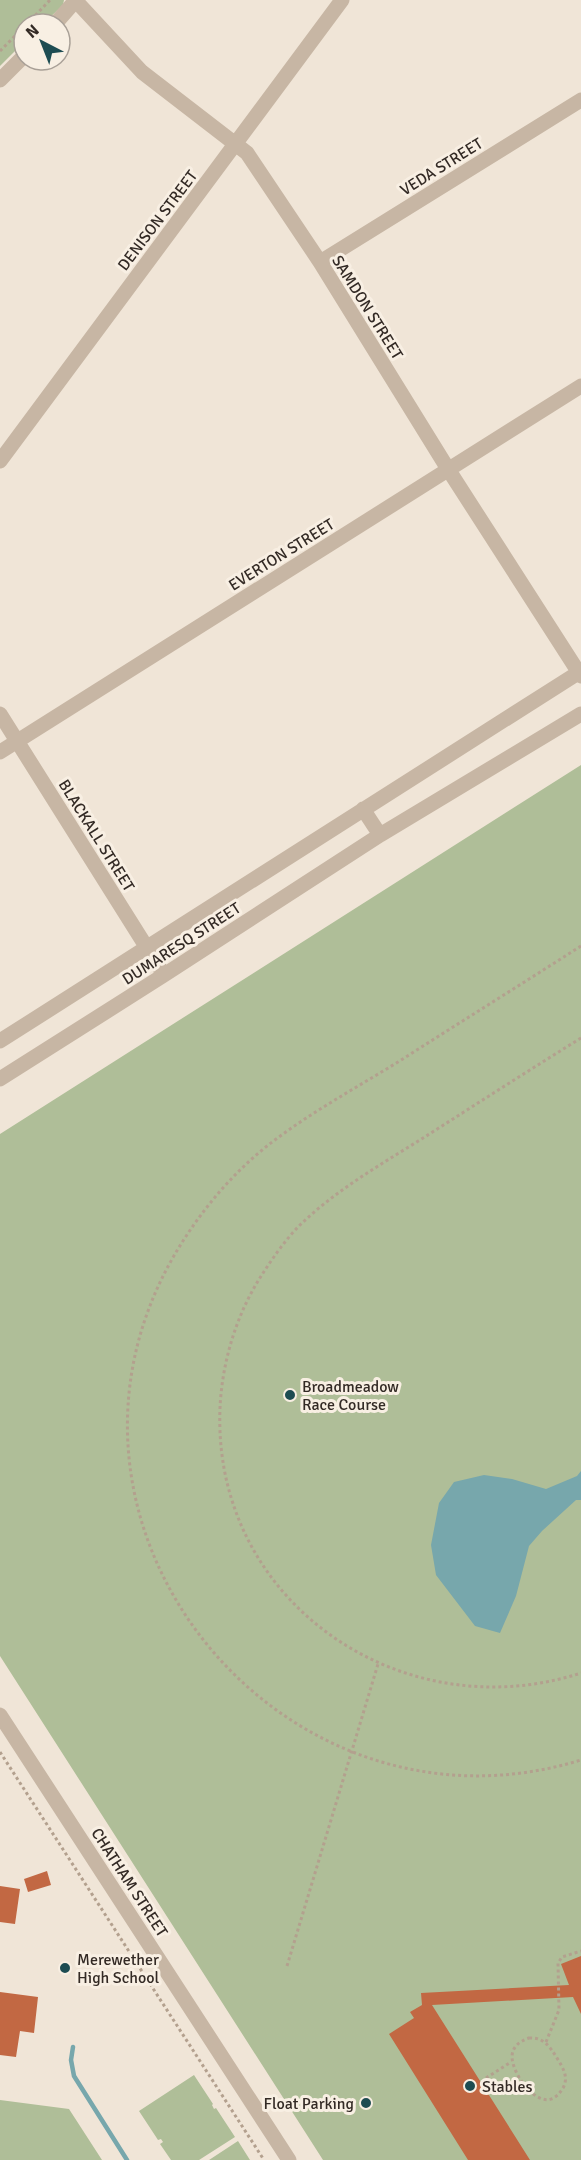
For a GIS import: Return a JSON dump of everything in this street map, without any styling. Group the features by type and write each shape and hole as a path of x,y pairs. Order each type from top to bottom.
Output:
{"street":[{"name":"SAMDON STREET","path":"76,0 142,72 247,153 320,262 448,469 580,673"},
{"path":"66,12 76,0"},
{"name":"DENISON STREET","path":"0,461 342,0"},
{"path":"0,80 12,68"},
{"name":"VEDA STREET","path":"320,262 581,100"},
{"name":"EVERTON STREET","path":"0,752 581,386"},
{"name":"DUMARESQ STREET","path":"0,1041 580,673"},
{"name":"BLACKALL STREET","path":"0,714 164,975"},
{"name":"DUMARESQ STREET","path":"0,1078 380,835 581,714"},
{"path":"363,809 380,835"},
{"name":"CHATHAM STREET","path":"0,1715 289,2160"}],"path":[{"path":"38,12 50,0"},
{"path":"0,51 12,39"},
{"path":"581,946 282,1135 230,1179 190,1231 164,1274 145,1321 129,1398 129,1452 132,1478 144,1530 164,1580 194,1628 233,1675 280,1713 305,1729 352,1751 389,1764 419,1770 470,1775 510,1774 540,1770 581,1760"},
{"path":"581,1038 339,1192 299,1226 257,1282 243,1309 233,1336 221,1396 220,1437 226,1478 239,1518 252,1546 270,1575 301,1610 337,1640 378,1664 445,1684 480,1688 516,1688 581,1673"},
{"path":"287,1966 378,1664"},
{"path":"0,1752 264,2160"},
{"path":"546,2042 559,2010 558,1963 562,1958 581,1951"},
{"path":"486,2078 511,2062 514,2050 522,2041 534,2038 546,2042 565,2073 563,2087 553,2097 542,2099 531,2094 511,2062"}],"green space":[{"path":"0,0 64,0 63,5 56,12 12,12 12,54 0,66"},
{"name":"Broadmeadow Race Course","path":"581,765 581,2160 323,2160 0,1656 0,1134"},
{"path":"194,2075 214,2109 216,2108 235,2137 199,2160 171,2160 160,2144 163,2142 161,2139 158,2140 139,2111"},
{"path":"0,2100 69,2109 102,2160 0,2160"},
{"path":"238,2141 250,2160 209,2160"}],"water":[{"path":"581,1471 581,1500 576,1500 529,1546 516,1596 500,1633 475,1626 436,1575 431,1545 439,1503 454,1482 484,1475 512,1479 546,1489 577,1476"}],"building":[{"path":"47,1871 51,1885 28,1892 24,1879"},
{"path":"0,1886 20,1889 15,1924 0,1922"},
{"path":"581,1956 581,2014 573,1997 432,2005 530,2160 468,2160 389,2034 414,2018 410,2012 422,2005 421,1993 569,1985 561,1964"},
{"path":"0,1992 38,1997 34,2033 20,2031 16,2057 0,2055"}],"waterway":[{"path":"73,2047 71,2060 74,2076 127,2160"}],"place":[{"name":"Broadmeadow Race Course","path":"290,1395"},
{"name":"Merewether High School","path":"65,1968"},
{"name":"Stables","path":"470,2086"},
{"name":"Float Parking","path":"366,2103"}]}
